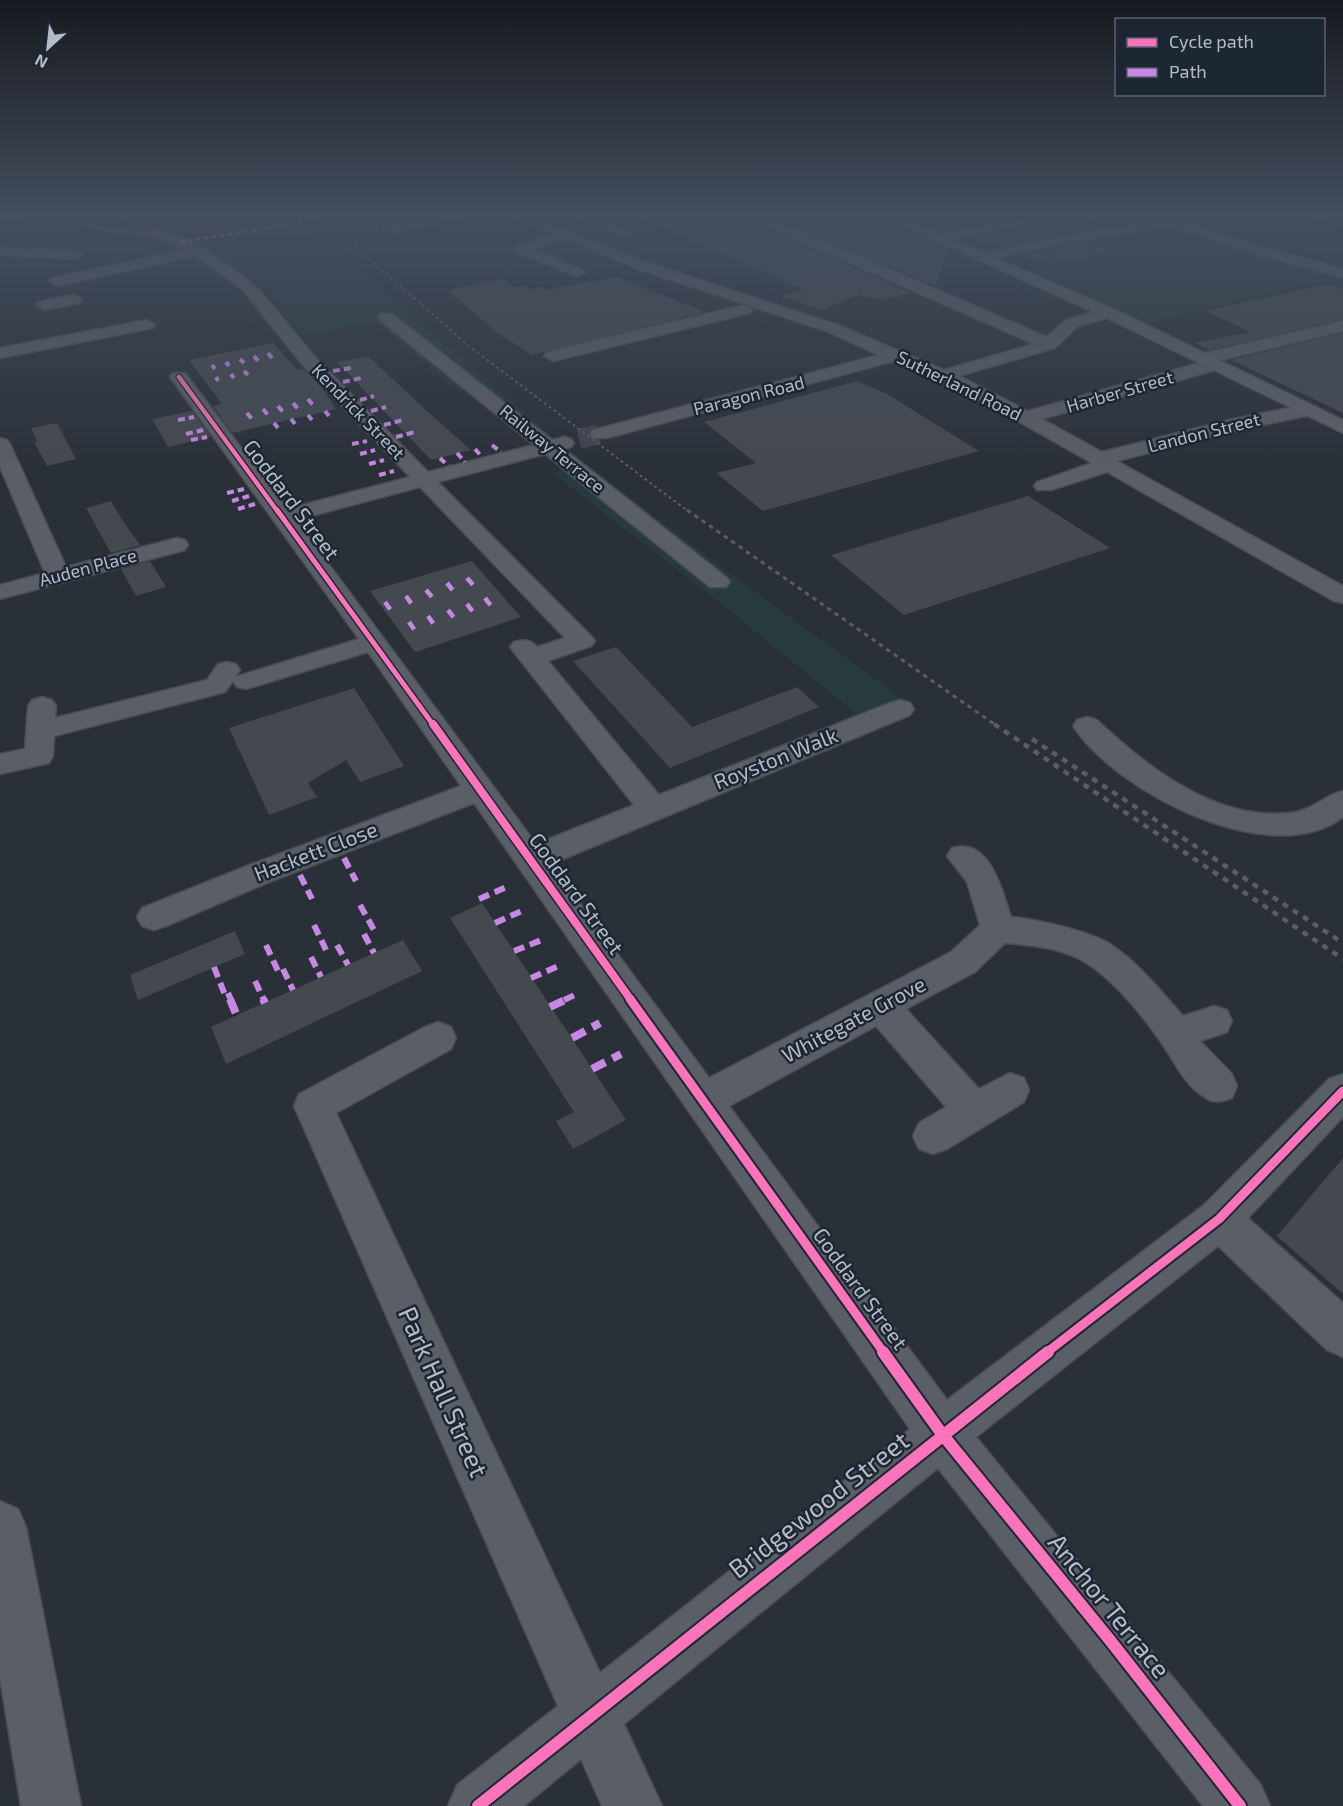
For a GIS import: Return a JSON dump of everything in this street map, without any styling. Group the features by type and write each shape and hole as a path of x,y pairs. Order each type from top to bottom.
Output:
{"main road":[{"path":"1079,299 1343,427"}],"street":[{"path":"44,305 75,302 72,299"},
{"name":"Kendrick Street","path":"259,299 306,358 422,480 574,633"},
{"name":"Sutherland Road","path":"729,299 832,328 944,375 1026,418 1343,596"},
{"path":"945,299 1049,344"},
{"path":"553,356 752,307 790,326"},
{"path":"944,375 1006,359 1049,344 1072,322 1108,313"},
{"name":"Railway Terrace","path":"386,317 718,582"},
{"path":"0,353 147,325"},
{"name":"Harber Street","path":"1026,418 1207,362 1343,326"},
{"name":"Paragon Road","path":"600,434 898,356"},
{"name":"Goddard Street","path":"179,377 374,642 942,1434"},
{"name":"Landon Street","path":"1044,486 1105,462 1229,426 1308,410"},
{"path":"282,517 579,439"},
{"path":"0,444 58,576"},
{"name":"Auden Place","path":"0,592 177,545"},
{"path":"602,622 574,633 582,641 528,652 653,808"},
{"path":"0,764 39,756 41,719 216,686 237,676 374,642"},
{"name":"Royston Walk","path":"529,860 653,808 881,730 900,709"},
{"path":"1087,726 1109,750 1157,786 1215,812 1244,821 1271,824 1304,821 1323,816 1343,801"},
{"name":"Hackett Close","path":"154,917 258,874 479,790"},
{"path":"963,856 982,877 998,928 1037,932 1096,952 1130,980 1176,1034 1191,1059 1218,1086"},
{"name":"Whitegate Grove","path":"702,1101 963,962 998,928"},
{"path":"881,1006 974,1111"},
{"path":"1176,1034 1214,1021"},
{"name":"Park Hall Street","path":"438,1038 313,1106 632,1806"},
{"path":"933,1136 1010,1090"},
{"name":"Bridgewood Street","path":"478,1806 942,1434 1219,1219 1343,1090"},
{"path":"1219,1219 1343,1335"},
{"name":"Anchor Terrace","path":"942,1434 1109,1639 1240,1806"},
{"path":"0,1527 51,1806"}],"green space":[{"path":"274,299 392,299 555,439 536,443 465,389 458,391 375,322 303,337"},
{"path":"1093,299 1251,299 1145,324"},
{"path":"568,450 724,569 900,697 859,716 724,606 552,473 567,469 552,455"}],"building":[{"path":"459,299 673,299 705,312 532,355 495,331"},
{"path":"791,299 848,299 821,310"},
{"path":"1258,299 1343,299 1343,319 1209,350 1195,343 1251,332 1205,311"},
{"path":"1343,333 1343,413 1231,360"},
{"path":"273,343 298,370 304,369 323,389 336,409 232,433 213,406 222,404 189,360"},
{"path":"368,356 471,450 431,460 337,362"},
{"path":"857,381 887,394 979,451 763,511 716,473 756,463 704,422"},
{"path":"192,411 211,437 168,447 152,419"},
{"path":"57,423 76,459 47,466 34,442 37,441 31,428"},
{"path":"1028,496 1110,548 904,615 831,555"},
{"path":"111,501 140,545 111,553 86,508"},
{"path":"150,561 166,587 136,596 121,569"},
{"path":"472,561 521,617 415,652 370,591"},
{"path":"616,647 692,727 797,687 819,707 670,768 573,661"},
{"path":"354,688 404,766 360,782 346,760 308,783 317,797 269,815 229,728"},
{"path":"482,903 626,1120 573,1149 556,1121 574,1112 450,918"},
{"path":"235,931 245,954 138,1000 130,975"},
{"path":"403,940 422,971 226,1064 211,1027"},
{"path":"1343,1158 1343,1294 1277,1236"}],"tunnel":[{"path":"579,439 600,434"}],"railway":[{"path":"415,299 470,347 689,512"},
{"path":"687,510 997,726"},
{"path":"994,724 1343,959"},
{"path":"1032,739 1343,943"}],"marked path":[{"path":"268,353 272,358"},
{"path":"254,356 258,361"},
{"path":"240,359 244,363"},
{"path":"226,362 229,366"},
{"path":"212,365 215,369"},
{"path":"333,371 351,368"},
{"path":"244,371 248,375"},
{"path":"231,374 234,378"},
{"path":"216,377 218,381"},
{"path":"343,382 361,378"},
{"path":"360,400 374,396"},
{"path":"308,399 313,405"},
{"path":"293,403 298,409"},
{"path":"278,406 283,412"},
{"path":"371,411 386,407"},
{"path":"263,409 268,415"},
{"path":"325,411 329,416"},
{"path":"247,413 252,419"},
{"path":"308,415 312,420"},
{"path":"178,420 194,417"},
{"path":"291,419 295,424"},
{"path":"384,425 403,420"},
{"path":"274,423 278,428"},
{"path":"186,434 203,430"},
{"path":"396,437 415,432"},
{"path":"191,440 207,437"},
{"path":"352,444 367,441"},
{"path":"492,445 501,452"},
{"path":"475,449 482,457"},
{"path":"360,454 375,450"},
{"path":"457,453 465,462"},
{"path":"440,458 448,466"},
{"path":"369,464 384,460"},
{"path":"379,475 394,471"},
{"path":"227,493 244,489"},
{"path":"232,501 249,496"},
{"path":"238,509 255,504"},
{"path":"467,578 475,587"},
{"path":"447,583 455,593"},
{"path":"426,590 434,599"},
{"path":"406,596 413,606"},
{"path":"485,598 492,607"},
{"path":"385,602 392,612"},
{"path":"467,604 474,613"},
{"path":"448,610 455,619"},
{"path":"428,616 435,626"},
{"path":"409,622 416,632"},
{"path":"344,858 356,881"},
{"path":"300,875 312,899"},
{"path":"479,899 509,886"},
{"path":"360,905 374,930"},
{"path":"495,923 524,910"},
{"path":"314,925 326,950"},
{"path":"364,934 374,953"},
{"path":"514,951 544,939"},
{"path":"266,945 278,971"},
{"path":"337,945 348,965"},
{"path":"311,957 321,977"},
{"path":"531,978 561,965"},
{"path":"214,967 225,995"},
{"path":"283,969 293,990"},
{"path":"255,981 265,1003"},
{"path":"228,993 237,1016"},
{"path":"550,1007 579,993"},
{"path":"572,1038 600,1023"},
{"path":"592,1069 621,1054"}],"cycle path":[{"path":"179,377 374,642 942,1434 1109,1639 1240,1806"},
{"path":"478,1806 942,1434 1219,1219 1343,1091"}]}
